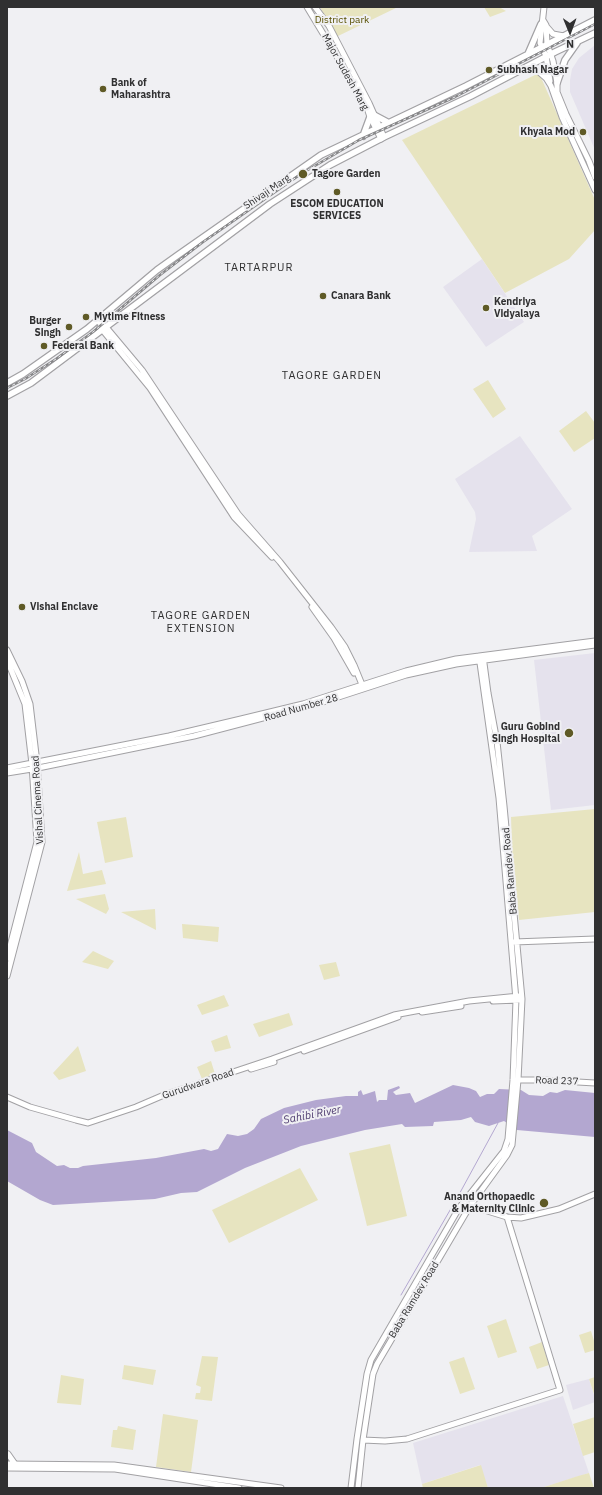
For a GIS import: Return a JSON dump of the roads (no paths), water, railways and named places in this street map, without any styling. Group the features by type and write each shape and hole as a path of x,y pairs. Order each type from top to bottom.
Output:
{"main road":[{"name":"Shivaji Marg","path":"7,383 23,374 97,321 157,270 246,206 322,155 378,129 595,20"},
{"path":"528,54 544,23"},
{"name":"Shivaji Marg","path":"7,396 31,383 270,204 330,165 382,138 471,96 548,55 595,33"},
{"path":"557,83 565,60 578,41"},
{"path":"363,136 372,116 389,123"}],"street":[{"name":"Major Sudesh Marg","path":"307,7 372,116"},
{"name":"Major Sudesh Marg","path":"315,7 329,26 382,138"},
{"path":"544,7 544,23 540,42 544,46 548,55 557,83 557,92 587,162 595,190"},
{"path":"544,23 553,34 565,36"},
{"path":"548,55 551,86 562,117 595,177"},
{"path":"526,67 533,68 543,74 551,86"},
{"path":"587,162 595,159"},
{"path":"97,321 142,370 238,514 280,562 331,627 345,647 354,665 362,688"},
{"name":"Road Number 28","path":"481,658 595,641"},
{"name":"Road Number 28","path":"7,773 193,731 303,704 362,688 406,671 456,660 595,645"},
{"name":"Vishal Cinema Road","path":"7,650 22,681 30,704 42,842 7,976"},
{"name":"Baba Ramdev Road","path":"358,1488 363,1440 373,1374 377,1364 470,1206 507,1155 512,1145 511,1130 516,1080 519,998 496,742 481,658"},
{"name":"Vishal Cinema Road","path":"7,660 25,704 35,766 37,842 7,958"},
{"name":"Road Number 28","path":"7,768 35,766"},
{"path":"514,942 595,939"},
{"name":"Gurudwara Road","path":"7,1097 30,1107 84,1123 107,1117 153,1100 165,1098 265,1065 403,1015 519,998"},
{"name":"Road 237","path":"516,1080 595,1083"},
{"path":"351,1488 367,1374 371,1360 463,1204 504,1151 511,1130"},
{"path":"463,1204 507,1218 521,1218 560,1209 595,1194"},
{"path":"363,1440 385,1441 407,1439 560,1390 507,1218"},
{"path":"8,1454 15,1464"},
{"path":"7,1464 114,1465 281,1488"},
{"path":"7,1468 115,1469 239,1488"}],"water":[{"name":"Sahibi River","path":"453,1085 476,1091 480,1097 487,1094 494,1094 499,1089 521,1090 529,1095 543,1096 550,1092 557,1093 565,1090 595,1093 595,1137 517,1130 504,1121 489,1126 475,1122 471,1117 461,1120 434,1122 433,1126 405,1127 402,1124 365,1130 301,1146 245,1168 197,1192 181,1193 155,1199 53,1205 40,1200 7,1181 7,1130 32,1143 36,1152 57,1166 64,1165 70,1168 78,1168 83,1166 156,1158 204,1149 211,1151 218,1149 227,1134 238,1136 247,1134 254,1129 261,1119 284,1108 316,1100 358,1096 358,1092 361,1090 363,1095 375,1091 377,1102 379,1100 387,1100 388,1090 399,1086 400,1088 393,1092 396,1095 410,1093 415,1103"}],"waterway":[{"path":"456,1200 498,1123"},
{"path":"401,1295 453,1205"}],"railway":[{"path":"7,388 25,379 56,359 93,332 160,275 203,242 301,174 359,140 455,97 595,24"}],"place":[{"name":"Subhash Nagar","path":"489,70"},
{"name":"Bank of Maharashtra","path":"103,89"},
{"name":"Khyala Mod","path":"583,132"},
{"name":"Tagore Garden","path":"303,174"},
{"name":"ESCOM EDUCATION SERVICES","path":"337,192"},
{"name":"Canara Bank","path":"323,296"},
{"name":"Kendriya Vidyalaya","path":"486,308"},
{"name":"Mytime Fitness","path":"86,317"},
{"name":"Burger Singh","path":"69,327"},
{"name":"Federal Bank","path":"44,346"},
{"name":"Vishai Enclave","path":"22,607"},
{"name":"Guru Gobind Singh Hospital","path":"569,733"},
{"name":"Anand Orthopaedic & Maternity Clinic","path":"544,1203"}],"district":[{"name":"TARTARPUR","path":"259,268"},
{"name":"TAGORE GARDEN","path":"332,376"},
{"name":"TAGORE GARDEN EXTENSION","path":"201,622"}],"park label":[{"name":"District park","path":"342,20"}]}
